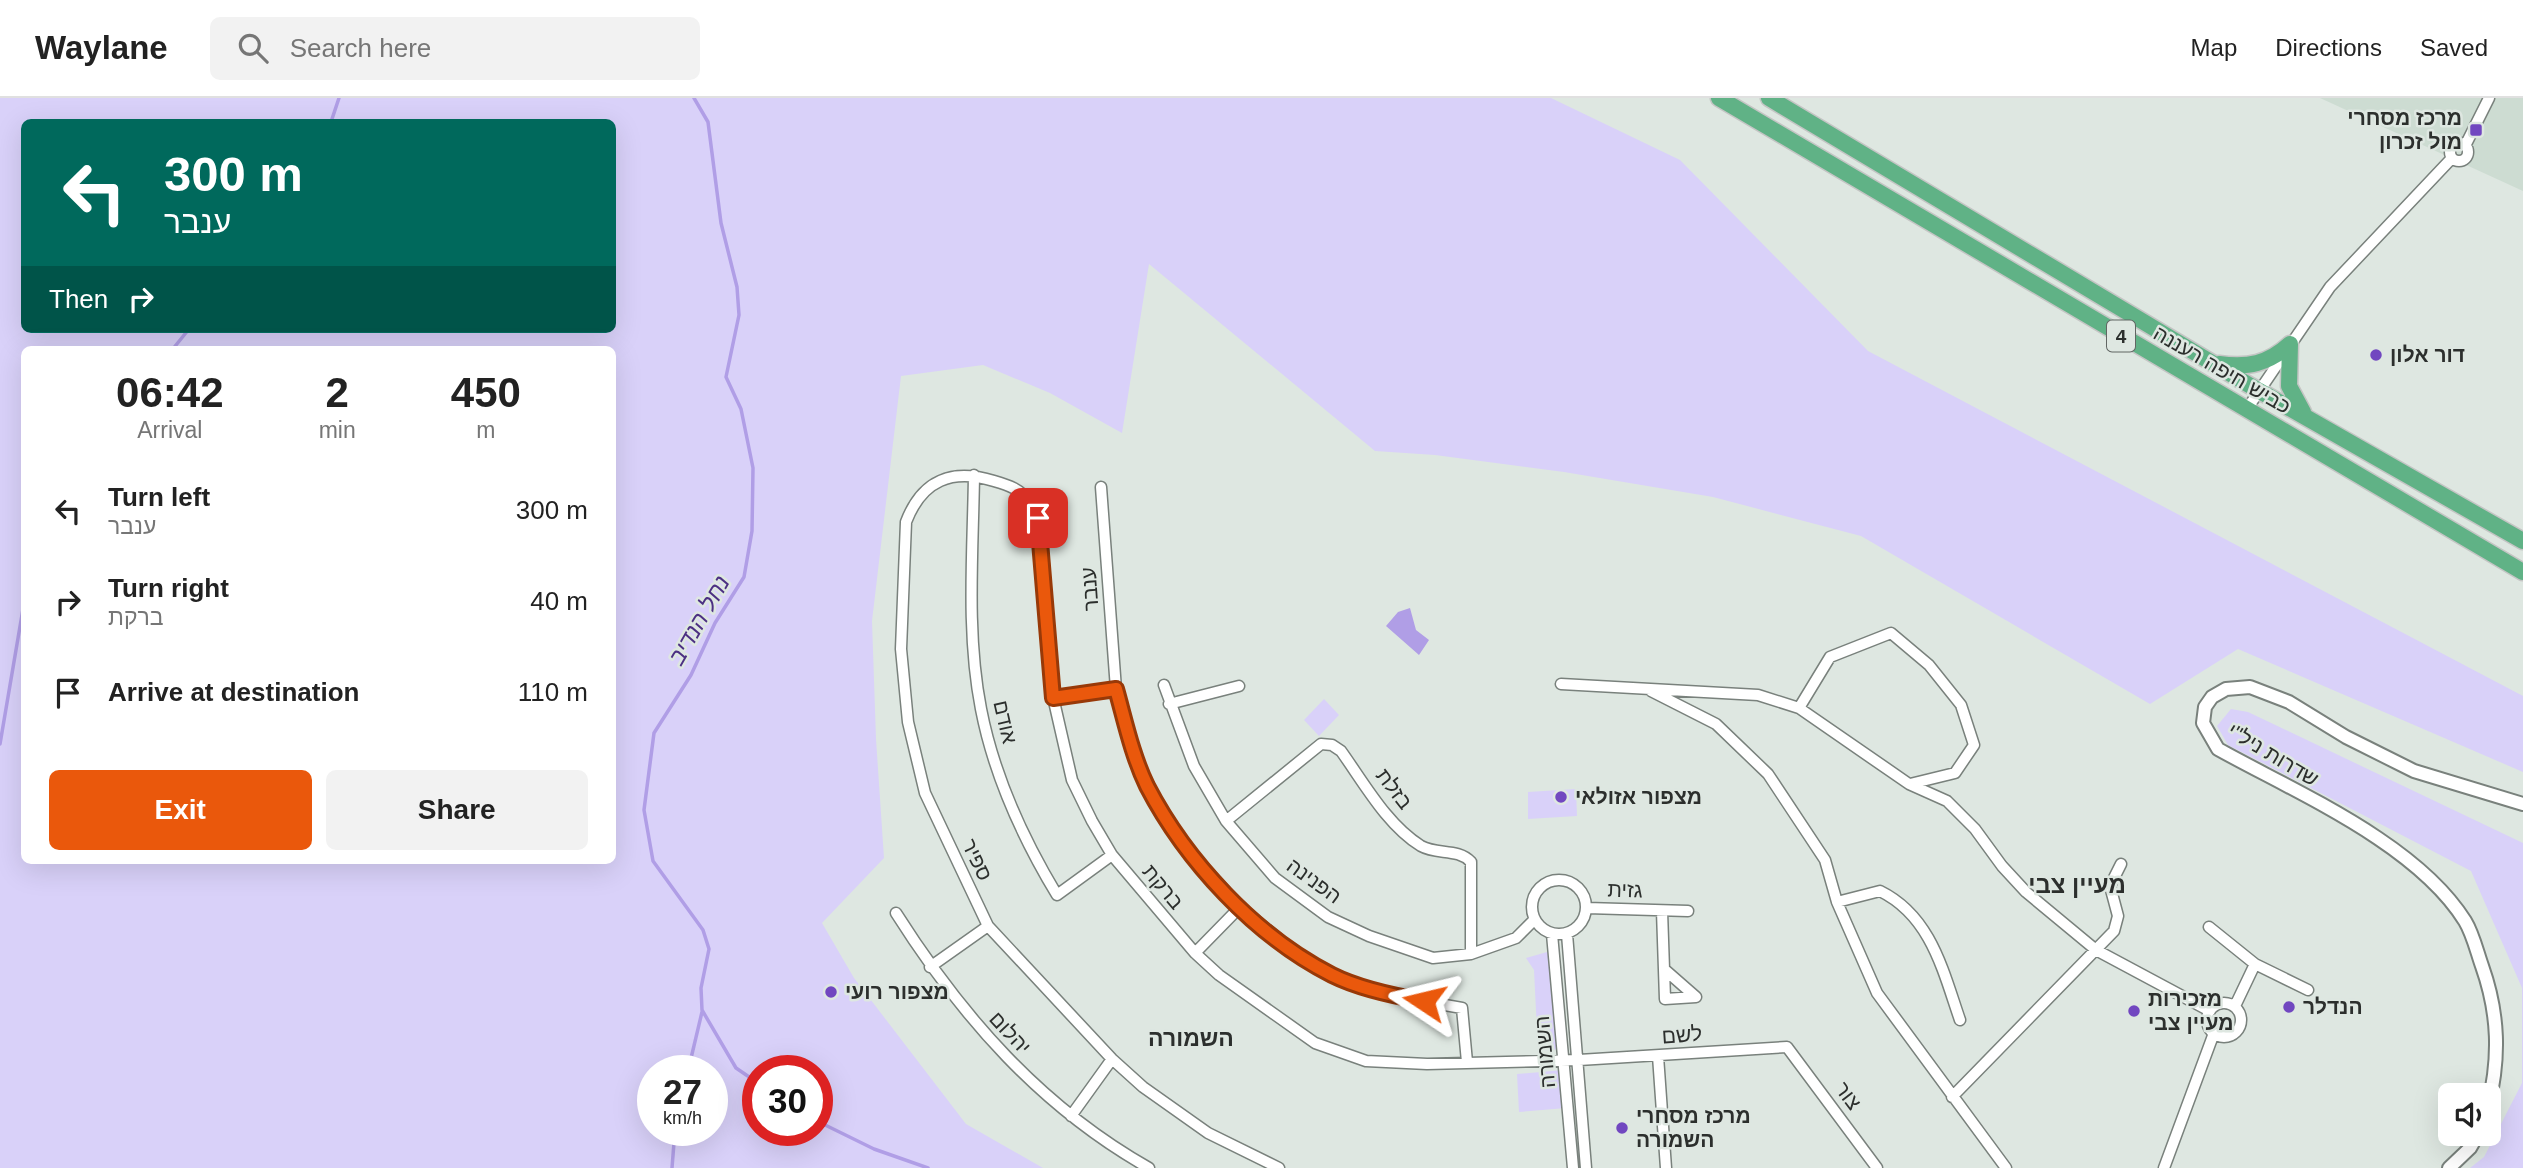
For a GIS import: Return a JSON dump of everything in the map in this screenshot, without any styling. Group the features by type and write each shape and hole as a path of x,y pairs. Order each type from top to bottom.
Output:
{"highway":[{"name":"כביש חיפה רעננה","path":"1719,98 2523,572"},
{"name":"כביש חיפה רעננה","path":"1769,98 2259,391 2523,541"},
{"path":"2213,363 2252,366 2277,357 2290,344"},
{"path":"2290,344 2289,386 2293,399 2306,416"}],"street":[{"path":"2247,409 2330,287 2452,158 2457,161 2465,159 2468,154 2465,146 2489,98"},
{"name":"ברקת","path":"974,475 1014,487 1029,501 1038,518 1053,698 1072,780 1112,855 1195,953 1219,975 1315,1043 1366,1061 1579,1060"},
{"name":"אודם","path":"974,475 973,642 981,708 999,777 1029,849 1057,895 1112,855"},
{"name":"ספיר","path":"974,475 943,478 913,505 906,522 901,649 908,722 925,793 988,926 1112,1059 1143,1087 1208,1133 1279,1168"},
{"name":"ענבר","path":"1101,487 1116,689 1130,743 1146,784 1178,839 1240,907 1291,949 1333,976 1388,995 1462,1008 1467,1062"},
{"path":"1798,708 1830,657 1891,633 1930,665 1961,705 1974,745 1955,773 1909,784"},
{"path":"1561,684 1758,695 1798,708 1909,784 1947,800 1975,829 2001,866 2026,892 2096,950 2210,1011"},
{"name":"הפנינה","path":"1164,685 1194,766 1226,821 1275,878 1328,917 1370,936 1433,958 1471,954 1516,938 1535,919"},
{"path":"1169,704 1239,686"},
{"name":"שדרות ניל\"י","path":"2493,1083 2498,1059 2498,1038 2490,988 2466,922 2438,889 2381,840 2218,749 2203,723 2205,707 2212,697 2226,689 2250,687 2289,702 2368,749 2414,771 2523,804"},
{"path":"1053,698 1116,689"},
{"path":"1648,689 1716,724 1768,774 1825,860 1837,902 1877,993 2006,1168"},
{"name":"בזלת","path":"1226,821 1321,744 1332,745 1341,751 1388,816 1407,835 1424,847 1465,855 1471,863 1471,954"},
{"path":"1952,1097 2107,941 2117,924 2110,886 2121,863"},
{"path":"1565,880 1576,885 1584,895 1587,908 1579,926 1567,933 1552,934 1542,928 1532,911 1539,888 1554,881 1565,880"},
{"path":"1837,902 1880,891 1896,898 1917,920 1933,945 1960,1020"},
{"path":"1195,953 1240,907"},
{"name":"גזית","path":"1587,908 1688,911"},
{"name":"גזית","path":"1662,911 1664,969"},
{"name":"יהלום","path":"896,913 930,967 985,1035 1032,1084 1071,1116 1149,1168"},
{"path":"930,967 988,926"},
{"path":"2209,927 2255,964 2308,990"},
{"name":"השמורה","path":"1567,933 1586,1168"},
{"name":"השמורה","path":"1552,934 1566,1061 1573,1168"},
{"path":"2214,1033 2229,1036 2237,1030 2241,1020 2235,1006 2255,964"},
{"path":"2164,1168 2214,1033 2207,1020 2210,1011 2218,1004 2235,1006"},
{"name":"לשם","path":"1579,1060 1661,1058 1787,1047"},
{"name":"צור","path":"1787,1047 1877,1168"},
{"path":"1661,1058 1666,1168"},
{"path":"1071,1116 1112,1059"},
{"path":"2449,1168 2471,1146"}],"shaded area":[{"path":"0,98 1551,98 1680,160 1868,351 2523,696 2523,772 2238,649 2150,704 1861,536 1713,497 1564,472 1435,455 1375,451 1149,264 1122,433 1050,393 983,365 901,376 872,621 884,858 822,923 854,978 966,1124 1043,1168 0,1168"},
{"path":"2320,98 2523,98 2523,191"},
{"path":"1410,608 1416,630 1429,640 1419,655 1386,626 1398,612"},
{"path":"1324,699 1339,715 1319,736 1304,720"},
{"path":"2231,709 2248,712 2523,843 2523,1168 2470,1168 2484,1157 2490,1146 2501,1146 2501,1124 2522,1083 2522,988 2471,871 2228,745 2217,726"},
{"path":"1576,789 1577,816 1528,819 1528,792"},
{"path":"1554,950 1560,1049 1538,1051 1534,970 1526,958"},
{"path":"1563,1070 1566,1108 1519,1112 1517,1074"}],"waterway":[{"path":"332,119 339,98"},
{"name":"נחל הנדיב","path":"694,98 708,122 721,223 737,287 739,315 726,377 741,409 753,468 752,531 744,577 715,623 691,675 654,733 644,810 653,861 703,930 709,949 701,988 702,1010 736,1068 742,1072"},
{"path":"175,346 186,333"},
{"path":"0,744 21,621"},
{"path":"692,1055 702,1012"},
{"name":"נחל הנדיב","path":"833,1129 874,1149 928,1168"},
{"path":"672,1168 674,1146"}],"place":[{"name":"מרכז מסחרי מול זכרון","path":"2476,130"},
{"name":"דור אלון","path":"2376,355"},
{"name":"מצפור אזולאי","path":"1561,797"},
{"name":"מצפור רועי","path":"831,992"},
{"name":"הנדלר","path":"2289,1007"},
{"name":"מזכירות מעיין צבי","path":"2134,1011"},
{"name":"מרכז מסחרי השמורה","path":"1622,1128"}],"district":[{"name":"מעיין צבי","path":"2077,885"},
{"name":"השמורה","path":"1191,1038"}],"route":[{"path":"1038,518 1042,540 1053,698 1116,689 1130,743 1146,784 1178,839 1240,907 1291,949 1333,976 1388,995 1424,1001"}]}
